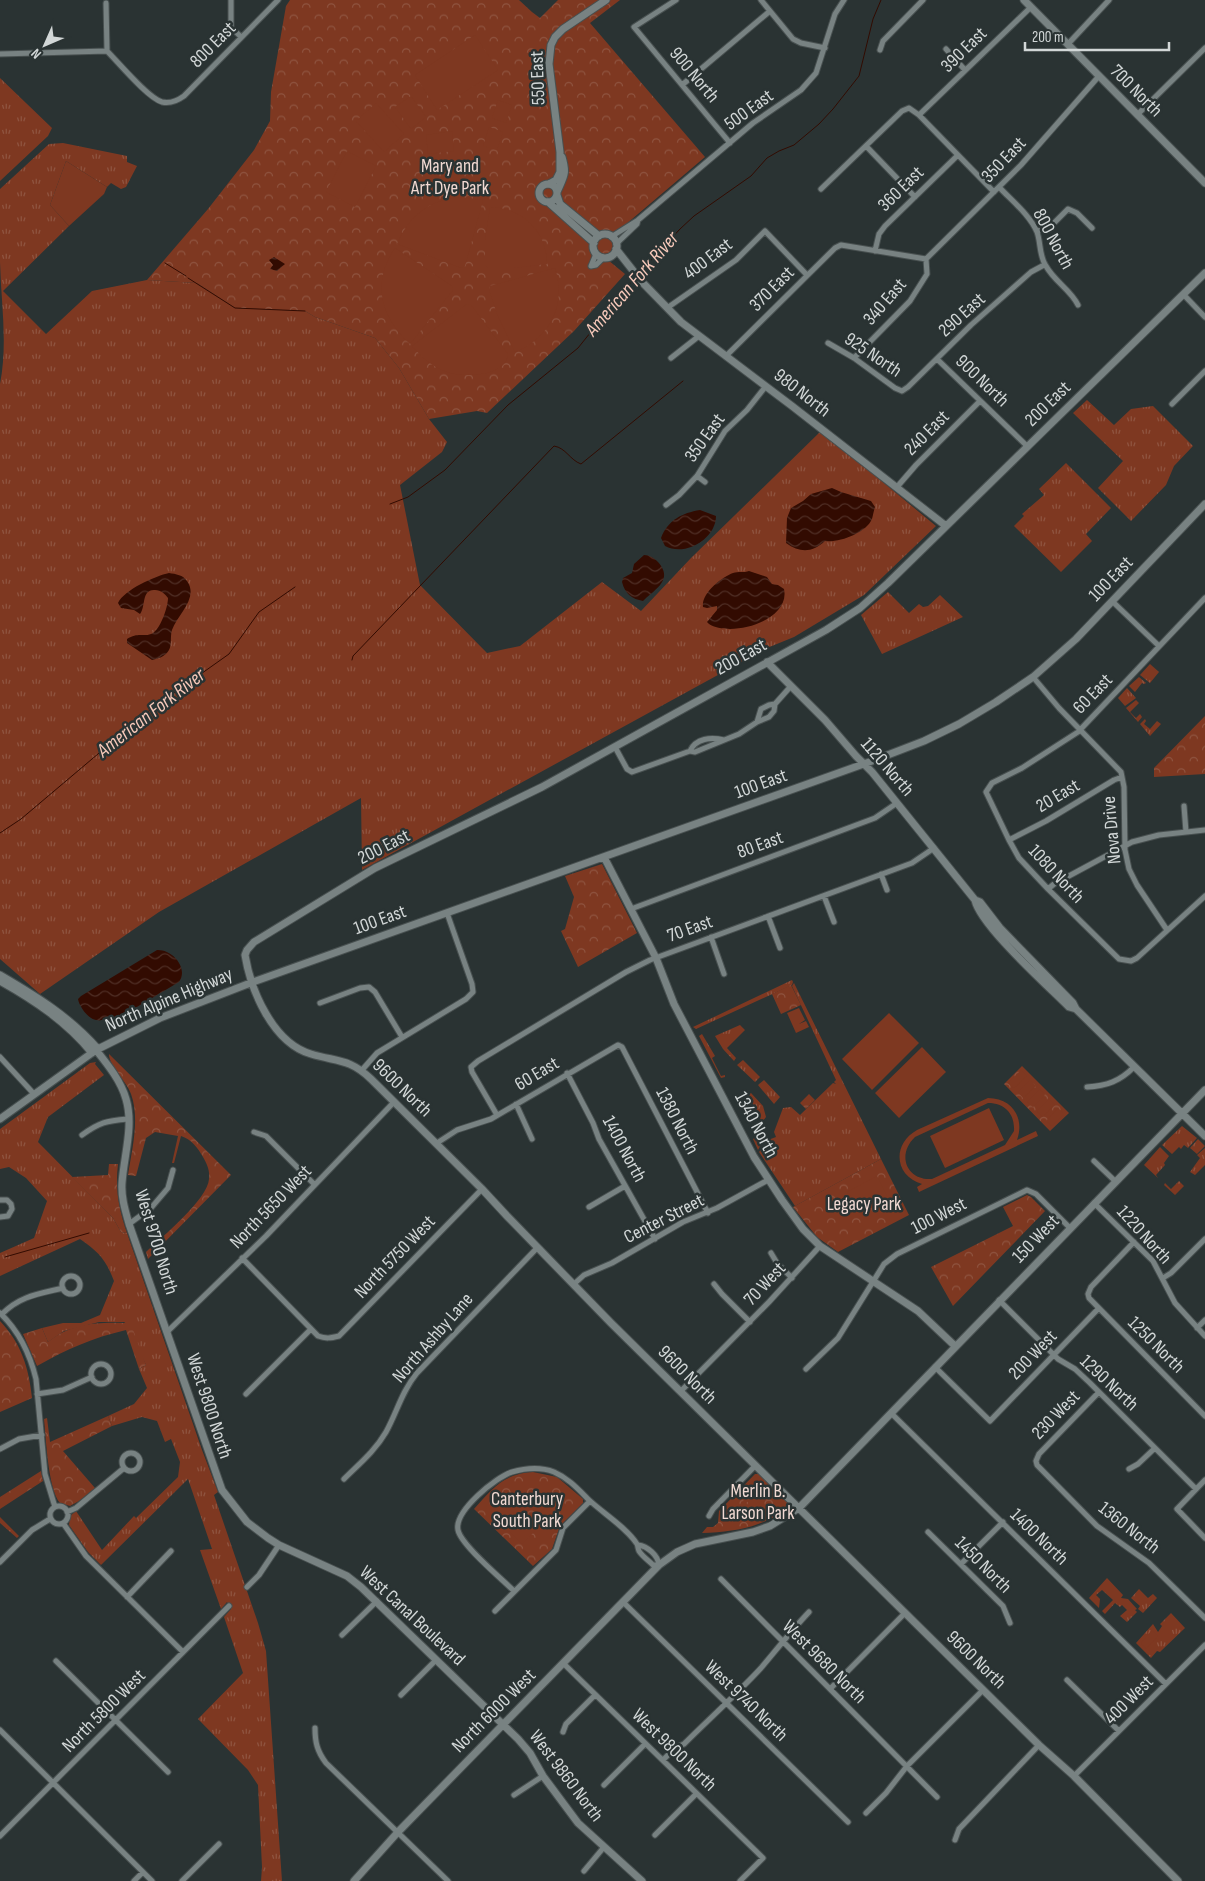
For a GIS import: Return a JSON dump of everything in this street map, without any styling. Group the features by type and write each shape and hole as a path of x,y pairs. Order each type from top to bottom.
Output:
{"street":[{"path":"231,0 231,27 242,37"},
{"name":"800 East","path":"107,51 152,96 165,102 175,101 184,96 278,0"},
{"name":"550 East","path":"557,193 565,173 560,152 550,64 551,45 560,32 606,0"},
{"name":"900 North","path":"676,0 634,27 730,143"},
{"path":"761,0 793,39 801,43 825,48"},
{"name":"500 East","path":"611,237 638,220 753,123 801,90 816,72 835,14 843,0"},
{"path":"880,50 883,41 923,0"},
{"name":"700 North","path":"1024,0 1205,183"},
{"path":"1068,44 1109,0"},
{"path":"0,54 107,51 106,3"},
{"name":"390 East","path":"919,115 1031,6"},
{"path":"682,85 770,11"},
{"path":"1137,114 1205,48"},
{"path":"946,49 965,70"},
{"name":"350 East","path":"926,260 1021,165 1099,76"},
{"path":"822,189 902,111 909,108 919,115 994,192"},
{"path":"866,146 915,197"},
{"name":"550 East","path":"549,184 556,180 559,175 560,152"},
{"name":"360 East","path":"875,251 882,230 958,155"},
{"path":"596,239 542,199 539,191 542,186 549,184 554,186 560,204 596,239 596,254 591,266 596,265 603,258 611,256 616,247 611,237 605,235 596,239"},
{"name":"800 North","path":"999,187 1027,217 1036,232 1044,265 1075,298 1078,306"},
{"path":"548,202 552,201 557,193"},
{"path":"1036,232 1055,222 1068,208 1077,213 1092,228"},
{"name":"500 East","path":"616,247 638,220"},
{"name":"400 East","path":"667,308 736,260 765,231 808,275"},
{"name":"370 East","path":"726,356 835,248 841,245 875,251"},
{"name":"980 North","path":"616,247 630,269 642,282 667,308 699,336 946,526"},
{"path":"875,251 926,260"},
{"path":"596,254 603,258"},
{"name":"980 North","path":"611,256 630,269"},
{"name":"340 East","path":"854,358 908,304 927,274 926,260"},
{"name":"290 East","path":"902,391 971,325 1031,272 1044,265"},
{"name":"200 East","path":"256,981 245,955 250,945 260,938 375,868 518,800 826,630 860,608 1205,273"},
{"path":"1183,294 1205,317"},
{"path":"671,358 699,336"},
{"name":"925 North","path":"828,343 854,358 902,391"},
{"name":"900 North","path":"937,359 1027,446"},
{"path":"1172,404 1205,371"},
{"name":"350 East","path":"666,505 679,495 697,476 725,431 747,410 766,386"},
{"name":"240 East","path":"897,487 980,401"},
{"path":"697,476 705,482"},
{"name":"100 East","path":"256,981 864,764 918,744 959,724 996,702 1033,676 1065,649 1203,509"},
{"name":"60 East","path":"987,789 992,783 1022,768 1076,734 1205,598"},
{"path":"1112,602 1159,646"},
{"name":"1120 North","path":"767,662 829,724 897,803 975,900 977,907 995,932 1069,1007 1076,1009 1205,1136"},
{"path":"1033,676 1059,708 1117,767 1122,777"},
{"path":"615,747 629,772 690,751 695,752 739,734 757,722 770,718 775,704 791,686"},
{"path":"757,722 761,709 775,704"},
{"path":"690,751 694,744 703,739 716,738 724,740"},
{"name":"20 East","path":"1009,840 1122,777"},
{"name":"Nova Drive","path":"1122,777 1125,845 1132,876 1167,930"},
{"name":"1080 North","path":"987,789 988,797 1019,858 1119,959 1127,961 1137,958 1167,930"},
{"name":"80 East","path":"631,909 875,818 897,803"},
{"path":"1184,806 1186,832"},
{"path":"1048,889 1125,845 1152,836 1205,830"},
{"name":"70 East","path":"498,1115 474,1078 472,1067 478,1061 626,972 656,958 711,937 917,861 934,848"},
{"name":"1340 North","path":"604,857 656,958 674,1004 744,1137 768,1180 803,1229 820,1246 925,1316 955,1346"},
{"path":"881,874 887,890"},
{"path":"824,896 834,922"},
{"path":"1167,930 1205,896"},
{"path":"362,1070 377,1053 466,999 473,992 472,984 447,914"},
{"path":"768,916 780,948"},
{"path":"711,937 724,974"},
{"path":"0,975 53,1007 78,1028 95,1051"},
{"path":"0,981 52,1014 95,1051"},
{"name":"North Alpine Highway","path":"0,1119 95,1051 160,1018 256,981"},
{"name":"9600 North","path":"256,981 269,1020 293,1046 301,1051 349,1063 362,1070 437,1143 537,1248 755,1466 1039,1745 1074,1776 1178,1881"},
{"path":"320,1003 360,988 369,987 375,992 402,1038"},
{"name":"60 East","path":"437,1143 457,1130 498,1115 567,1073 618,1045"},
{"name":"1380 North","path":"618,1045 622,1047 708,1213"},
{"name":"West 9700 North","path":"95,1051 122,1088 127,1099 128,1131 122,1189 123,1200 129,1224 167,1332"},
{"path":"0,1056 34,1094"},
{"path":"1087,1087 1100,1087 1114,1082 1126,1075 1134,1067"},
{"name":"1400 North","path":"567,1073 593,1123 599,1139 655,1239"},
{"name":"150 West","path":"799,1508 1205,1090"},
{"name":"North 5650 West","path":"167,1332 394,1102"},
{"path":"516,1104 532,1139"},
{"path":"82,1135 98,1124 128,1118"},
{"path":"254,1132 266,1136 314,1184"},
{"path":"1094,1161 1115,1181"},
{"path":"129,1224 151,1208 168,1188 173,1170"},
{"name":"Center Street","path":"574,1284 584,1275 612,1263 683,1222 708,1213 768,1180"},
{"path":"589,1207 625,1186"},
{"name":"North 5750 West","path":"311,1329 324,1339 339,1336 482,1189"},
{"name":"100 West","path":"806,1369 838,1338 884,1264 897,1254 1027,1190 1036,1194 1070,1228"},
{"path":"0,1200 7,1200 11,1204 12,1209 8,1216 0,1217"},
{"name":"1220 North","path":"1094,1203 1153,1261 1175,1303 1205,1336"},
{"path":"1162,1278 1171,1273 1205,1239"},
{"name":"1250 North","path":"1134,1242 1091,1287 1088,1294 1098,1309 1205,1416"},
{"name":"70 West","path":"681,1392 792,1278 820,1246"},
{"name":"North Ashby Lane","path":"344,1479 374,1450 386,1432 402,1394 417,1373 537,1248"},
{"path":"771,1253 777,1263 792,1278"},
{"path":"242,1258 311,1329 246,1394"},
{"path":"714,1284 750,1322"},
{"path":"55,1506 45,1474 42,1435 32,1365 21,1339 1,1314 20,1300 62,1288"},
{"name":"1290 North","path":"1000,1300 1054,1355 1082,1375 1196,1489"},
{"name":"200 West","path":"936,1367 990,1421 1098,1309"},
{"path":"1197,1328 1205,1320"},
{"name":"West 9800 North","path":"167,1332 222,1490"},
{"path":"37,1394 63,1390 92,1377"},
{"name":"230 West","path":"1036,1461 1039,1454 1099,1392"},
{"name":"1400 North","path":"891,1413 1166,1684"},
{"path":"0,1456 0,1449 19,1439 42,1435"},
{"path":"1129,1469 1138,1464 1155,1448"},
{"name":"1360 North","path":"1036,1461 1039,1468 1097,1526 1149,1563 1205,1618"},
{"path":"709,1516 713,1509 755,1466"},
{"path":"68,1512 76,1508 124,1468"},
{"path":"514,1591 468,1546 459,1536 457,1528 461,1514 498,1478 511,1472 540,1468 564,1477 604,1511 638,1544 645,1546 658,1559 659,1565"},
{"path":"1205,1480 1177,1509 1205,1538"},
{"name":"West Canal Boulevard","path":"222,1490 248,1522 278,1545 347,1576 377,1601 503,1724"},
{"path":"495,1611 556,1550 563,1528 590,1501"},
{"path":"55,1506 62,1507 68,1512"},
{"path":"55,1506 50,1512 50,1519 55,1524 63,1523 67,1519 68,1512"},
{"name":"North 6000 West","path":"354,1881 398,1832 659,1565 674,1553 694,1544 753,1532 770,1526 799,1508"},
{"path":"0,1562 32,1530 50,1519"},
{"path":"961,1564 1003,1522"},
{"path":"63,1523 79,1547 94,1564 183,1652"},
{"name":"1450 North","path":"928,1532 1003,1606 1010,1623"},
{"path":"246,1588 259,1575 278,1545"},
{"path":"127,1597 171,1551"},
{"name":"West 9680 North","path":"721,1580 937,1797"},
{"path":"342,1635 377,1601"},
{"name":"West 9740 North","path":"624,1602 848,1822"},
{"name":"North 5800 West","path":"0,1836 229,1606"},
{"path":"663,1760 675,1748 684,1744 761,1667 809,1612"},
{"path":"830,1689 905,1613"},
{"name":"400 West","path":"1074,1776 1205,1646"},
{"path":"401,1695 436,1660"},
{"path":"56,1661 168,1772"},
{"name":"West 9800 North","path":"564,1664 763,1858 740,1881"},
{"path":"1067,1680 1119,1731"},
{"path":"866,1813 886,1793 907,1766 983,1690"},
{"path":"563,1732 566,1724 595,1695"},
{"name":"West 9860 North","path":"503,1724 530,1753 578,1823 642,1881"},
{"path":"315,1728 316,1744 320,1755 326,1763 448,1881"},
{"path":"0,1730 152,1881"},
{"path":"604,1785 645,1744"},
{"path":"955,1840 959,1829 1039,1745"},
{"path":"514,1795 544,1776"},
{"path":"655,1835 696,1794"},
{"path":"182,1881 219,1844"},
{"path":"584,1871 604,1847"},
{"path":"134,1881 143,1872"}],"green space":[{"name":"Mary and Art Dye Park","path":"290,0 519,0 540,18 558,0 620,0 590,23 705,157 618,231 608,260 625,274 574,331 487,413 477,411 429,419 399,368 375,338 315,317 305,311 235,308 197,283 147,280 208,209 254,150 270,121 271,92 286,6"},
{"path":"475,35 498,70 437,110 415,75"},
{"path":"0,78 52,128 48,136 0,181"},
{"path":"411,96 426,117 411,129 395,107"},
{"path":"498,100 512,105 506,123 492,118"},
{"path":"376,103 404,134 384,152 356,121"},
{"path":"489,127 503,132 497,150 483,146"},
{"path":"452,131 454,151 428,154 426,135"},
{"path":"63,143 127,156 127,162 137,166 126,187 121,189 111,183 107,187 66,161 50,205 69,226 3,291 46,334 92,291 147,280 197,283 235,308 305,311 315,317 375,338 399,368 429,419 447,442 442,452 400,485 420,585 487,653 520,646 602,582 641,611 691,558 821,431 936,526 864,595 794,637 767,648 362,870 361,798 159,912 40,994 0,959 0,384 4,338 0,262 0,189 49,144"},
{"path":"347,151 376,166 355,207 326,192"},
{"path":"66,161 107,187 104,194 69,226 50,205"},
{"path":"460,197 483,200 465,266 461,268 397,244 408,225 421,211 439,202"},
{"path":"490,207 502,208 512,212 530,224 543,241 547,264 514,268 488,268 485,265 485,240"},
{"path":"395,248 452,286 453,290 410,344 392,323 383,299 383,274"},
{"path":"555,268 559,294 553,318 538,338 515,352 497,314 489,290 490,286"},
{"path":"467,304 471,305 508,354 506,361 501,366 495,370 478,375 450,373 438,368 429,363 412,346"},
{"path":"1087,400 1114,425 1131,409 1153,406 1193,446 1174,466 1166,485 1131,521 1098,488 1123,461 1073,413"},
{"path":"1066,463 1111,508 1086,534 1092,541 1061,572 1014,526 1024,516 1022,514 1044,495 1039,489"},
{"path":"888,592 909,613 919,604 923,607 928,606 940,595 963,617 882,654 861,615"},
{"path":"1150,664 1159,672 1150,683 1140,675"},
{"path":"1139,677 1146,683 1142,683 1135,692 1129,686"},
{"path":"1127,688 1136,698 1125,706 1118,698"},
{"path":"1136,700 1139,703 1130,712 1136,718 1140,714 1142,717 1138,722 1126,708"},
{"path":"1205,716 1205,774 1154,777 1154,768"},
{"path":"1145,719 1144,724 1150,729 1157,721 1161,724 1150,736 1140,724"},
{"path":"602,864 637,933 578,967 561,931 565,929 574,897 565,876"},
{"path":"792,980 792,985 696,1029 693,1027"},
{"path":"794,983 881,1159 795,1206 759,1152 768,1140 776,1137 774,1132 783,1108 791,1107 800,1115 833,1083 836,1084 834,1082 836,1080 792,986"},
{"path":"791,985 801,1005 781,1014 772,994"},
{"path":"799,1008 805,1020 799,1024 806,1021 809,1027 796,1033 787,1013"},
{"path":"889,1013 919,1043 872,1090 842,1059"},
{"path":"740,1025 745,1030 727,1048 736,1058 734,1061 715,1036"},
{"path":"702,1034 715,1056 712,1058 721,1076 725,1075 725,1077 721,1078 699,1036"},
{"path":"922,1047 946,1072 899,1118 875,1093"},
{"path":"109,1054 231,1175 148,1259 146,1252 183,1218 201,1197 207,1187 209,1170 196,1147 188,1139 181,1136 174,1163 172,1163 178,1136 155,1132 146,1138 136,1176 128,1175 135,1124 134,1104 129,1089 111,1063"},
{"path":"743,1060 760,1077 755,1082 737,1065"},
{"path":"96,1062 95,1064 104,1075 48,1117 38,1142 113,1218 121,1232 127,1233 218,1492 214,1495 266,1651 282,1881 261,1881 258,1785 248,1770 198,1719 243,1673 224,1617 231,1609 227,1602 221,1609 200,1550 212,1549 188,1479 101,1565 88,1552 69,1525 70,1516 76,1511 102,1550 134,1516 136,1518 178,1477 180,1462 171,1439 165,1442 157,1421 142,1417 112,1426 108,1416 134,1404 147,1388 139,1369 146,1365 126,1322 99,1322 64,1331 48,1342 42,1328 63,1323 81,1323 100,1315 114,1281 111,1274 101,1257 80,1239 0,1276 0,1253 34,1238 47,1201 26,1178 9,1167 0,1169 0,1129 90,1063"},
{"path":"1022,1066 1069,1113 1050,1131 1004,1084"},
{"path":"1021,1070 1027,1076 1014,1088 1008,1083"},
{"path":"764,1080 780,1097 774,1104 758,1085"},
{"path":"1030,1080 1036,1086 1023,1098 1018,1092"},
{"path":"1040,1089 1045,1095 1033,1107 1027,1102"},
{"path":"751,1093 763,1106 766,1117 762,1122 748,1095"},
{"path":"809,1094 815,1100 806,1109 800,1103"},
{"path":"988,1098 1004,1101 1015,1111 1019,1124 1017,1140 1036,1131 1038,1136 919,1192 917,1187 922,1184 906,1174 900,1159 903,1143 917,1130","holes":["988,1103 1004,1107 1013,1119 1014,1131 1005,1145 932,1179 923,1179 916,1176 907,1166 905,1159 906,1151 915,1137"]},
{"path":"1049,1099 1055,1105 1042,1117 1037,1111"},
{"path":"989,1108 1004,1140 945,1168 930,1136"},
{"path":"1058,1108 1064,1114 1052,1126 1046,1121"},
{"path":"1182,1126 1197,1138 1188,1148 1184,1145 1172,1154 1162,1145"},
{"path":"764,1132 766,1136 758,1150 753,1139"},
{"path":"1198,1139 1205,1146 1197,1154 1190,1148"},
{"path":"1160,1147 1169,1156 1164,1163 1165,1165 1156,1175 1158,1178 1144,1165"},
{"path":"1205,1148 1205,1165 1195,1175 1190,1172 1200,1158 1197,1155"},
{"name":"Legacy Park","path":"881,1159 909,1215 838,1252 817,1237 793,1207"},
{"path":"109,1164 118,1164 118,1199 127,1233 121,1232 113,1218 72,1177 108,1175"},
{"path":"877,1176 892,1206 873,1209 862,1205 847,1192"},
{"path":"1179,1181 1184,1186 1175,1195 1164,1185 1165,1183 1171,1189"},
{"path":"1027,1195 1045,1211 953,1306 931,1267 1013,1226 1003,1207"},
{"path":"128,1320 146,1365 139,1369 126,1330 80,1345 37,1366 23,1334 42,1328 48,1342 65,1331 84,1325 124,1323"},
{"path":"0,1321 19,1347 23,1356 29,1376 32,1398 0,1412"},
{"path":"108,1416 112,1426 63,1451 95,1488 70,1506 60,1503 50,1475 44,1419 47,1418 50,1442"},
{"path":"41,1471 43,1481 0,1509 0,1497"},
{"name":"Canterbury South Park","path":"533,1472 557,1477 583,1499 583,1503 560,1526 552,1549 533,1566 474,1509 499,1483 523,1473"},
{"name":"Merlin B. Larson Park","path":"755,1474 760,1474 789,1503 789,1508 769,1520 748,1527 737,1530 702,1533 707,1527 713,1527 718,1523 719,1511"},
{"path":"751,1488 757,1494 746,1503 741,1498"},
{"path":"556,1496 566,1505 547,1526 537,1516"},
{"path":"504,1498 536,1530 522,1544 490,1512"},
{"path":"0,1517 19,1536 17,1538 0,1523"},
{"path":"1107,1578 1123,1595 1121,1598 1128,1599 1137,1609 1135,1610 1137,1612 1127,1622 1120,1616 1127,1610 1122,1605 1120,1607 1115,1603 1105,1614 1102,1611 1113,1600 1102,1590 1096,1595 1100,1599 1099,1608 1089,1598"},
{"path":"1139,1589 1148,1598 1153,1594 1157,1598 1143,1613 1138,1609 1140,1606 1131,1598"},
{"path":"1171,1613 1185,1628 1151,1658 1136,1643 1153,1624 1158,1632 1162,1626 1160,1624"},
{"path":"1152,1630 1158,1636 1146,1649 1141,1643"}],"water":[{"path":"274,257 285,264 277,271 270,269 273,265 269,260"},
{"path":"832,488 871,501 875,507 869,524 858,533 844,539 825,541 811,550 796,549 786,543 787,518 791,508 811,494"},
{"path":"700,510 716,516 711,532 698,544 690,547 673,549 665,546 661,538 668,526 682,515"},
{"path":"644,555 650,556 656,561 664,574 661,584 643,601 630,595 625,590 622,582 623,578 632,573 634,564"},
{"path":"749,571 767,577 772,584 784,589 784,600 778,610 769,618 744,628 719,628 709,624 707,622 717,610 717,606 703,607 705,596 713,586 728,575 735,572"},
{"path":"169,573 183,577 190,587 191,594 172,630 169,650 162,657 152,660 127,643 127,639 154,632 163,618 168,598 159,591 151,590 146,595 140,614 134,610 121,608 118,603 127,593 148,580"},
{"path":"157,950 168,953 177,960 182,971 182,977 179,982 115,1020 96,1020 84,1012 78,999 81,996"}],"waterway":[{"name":"American Fork River","path":"639,273 694,216 751,176 767,158 794,145 819,124 833,109 859,76 873,19 881,0"},
{"path":"165,263 186,276"},
{"name":"American Fork River","path":"390,504 408,497 445,470 508,405 578,348 635,277"},
{"path":"188,278 235,308 305,311"},
{"path":"352,660 353,656 554,446 562,449 581,464 683,381"},
{"name":"American Fork River","path":"0,833 21,819 150,710 229,654 259,612 295,587"},
{"path":"5,1257 89,1233"}]}
